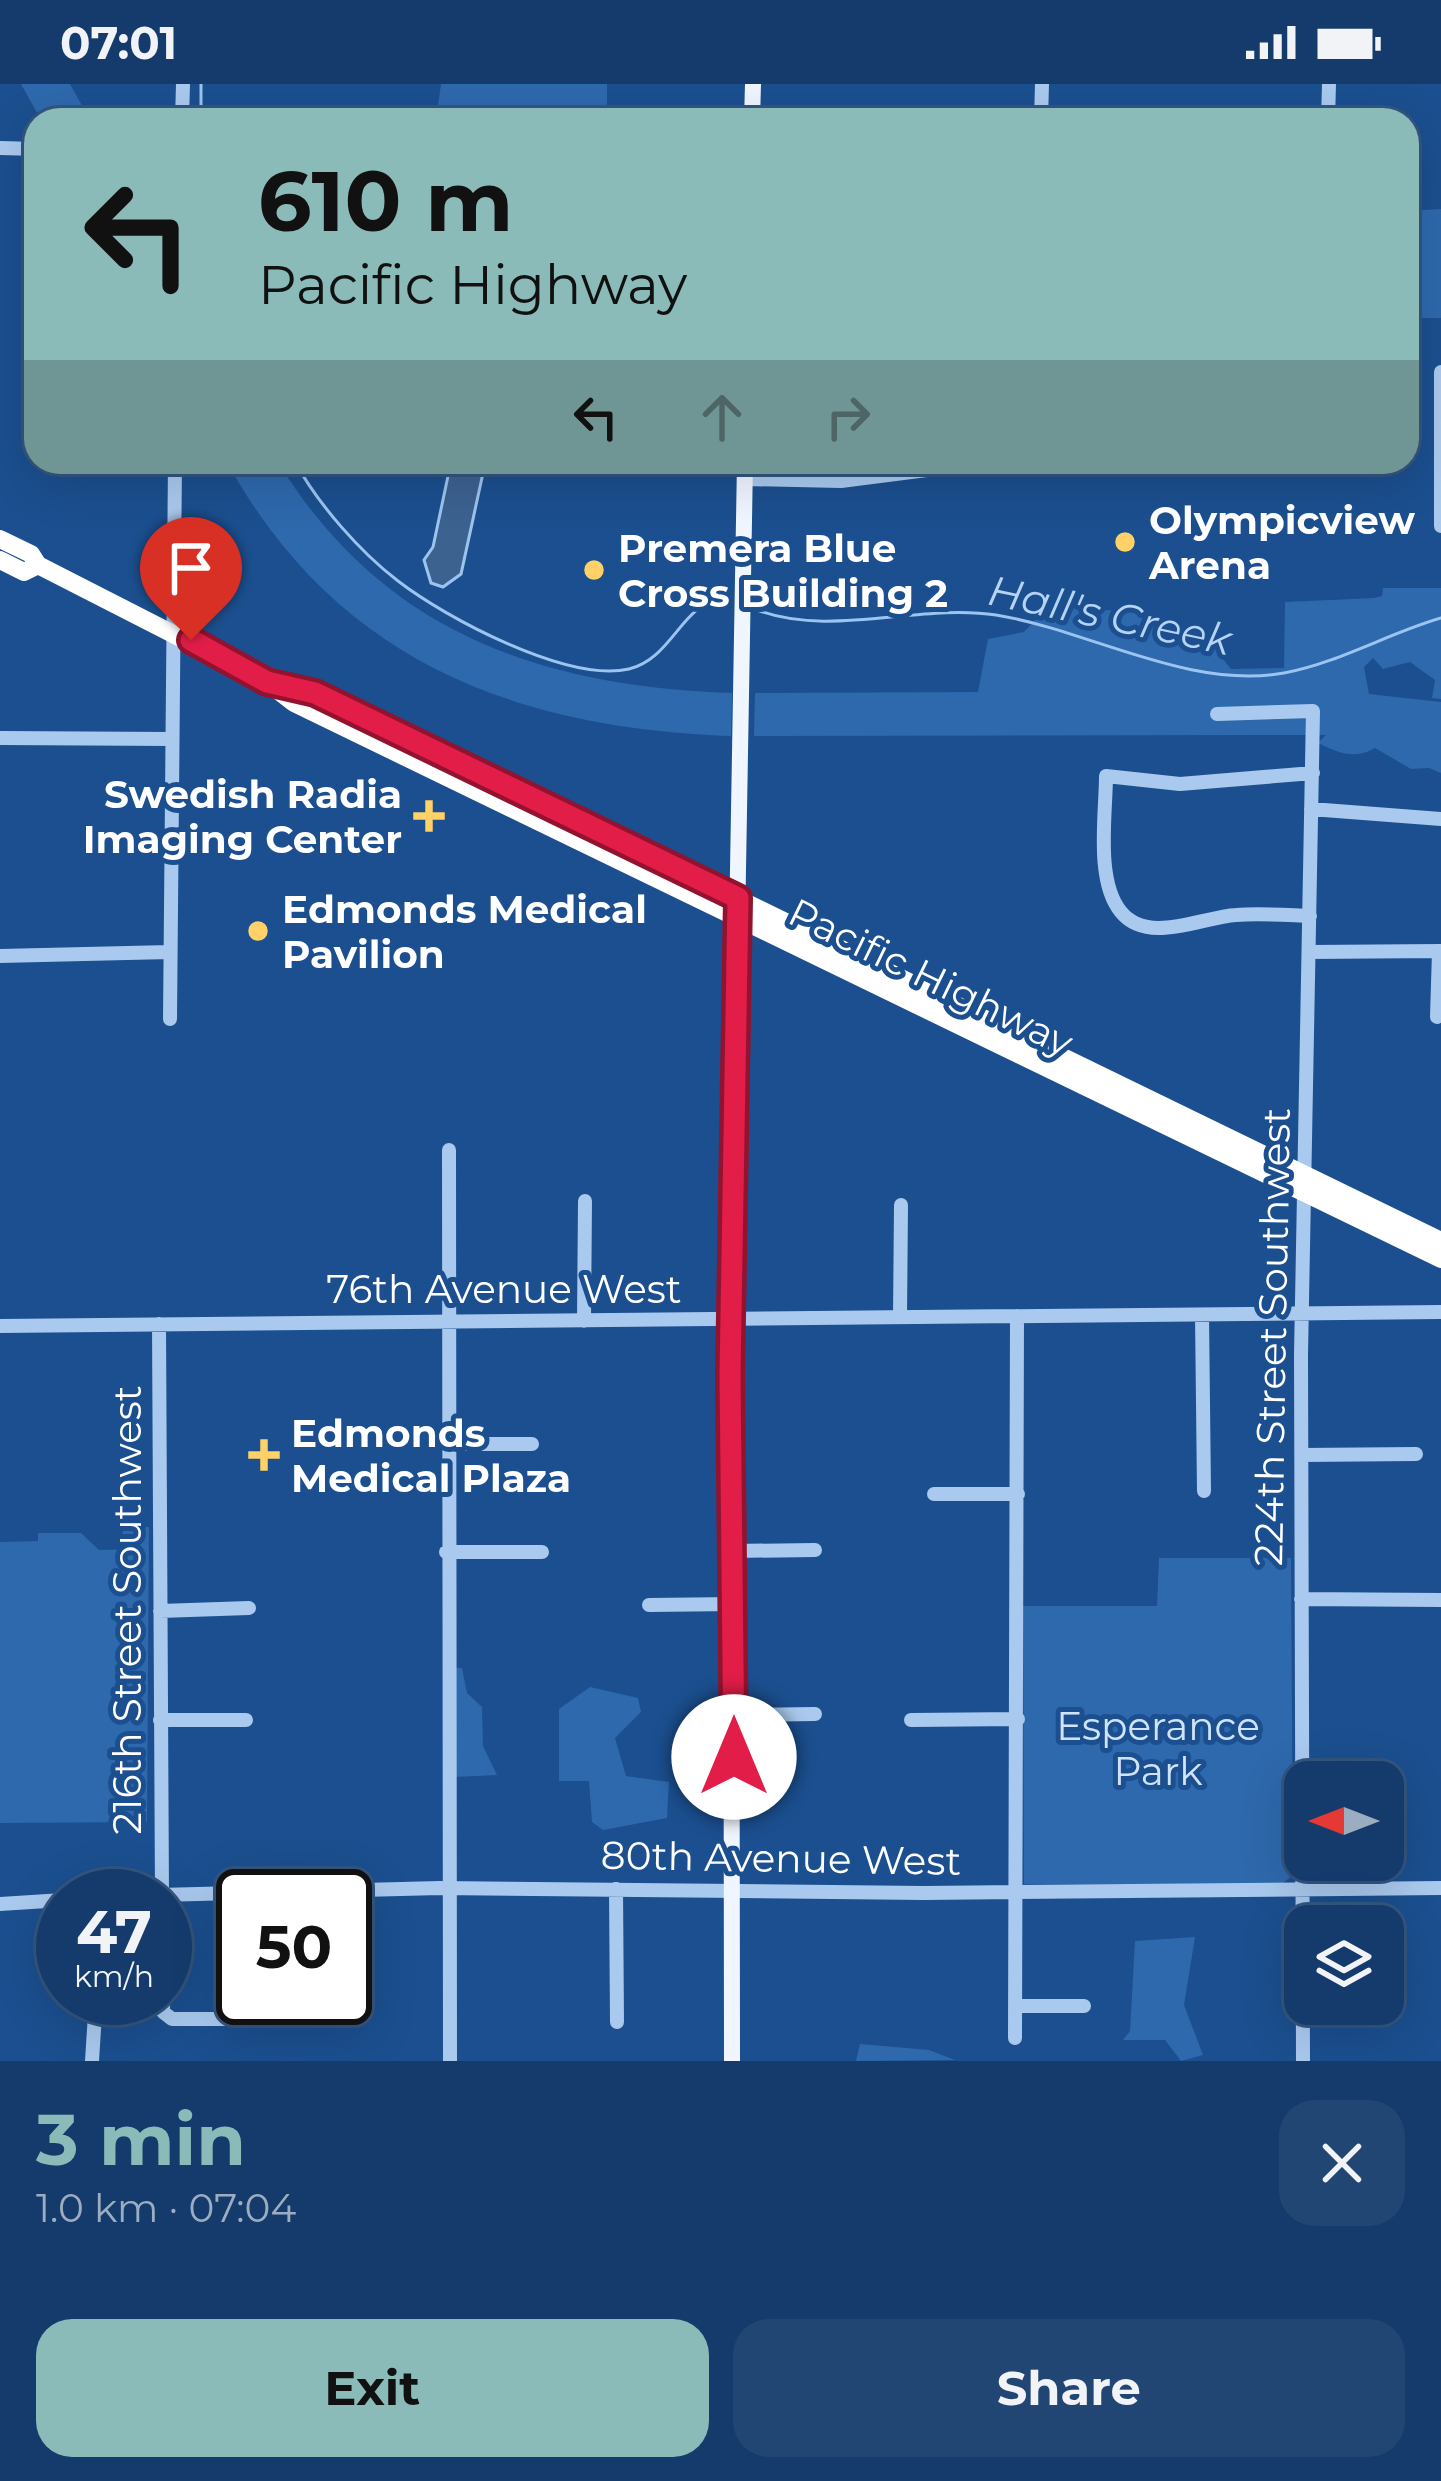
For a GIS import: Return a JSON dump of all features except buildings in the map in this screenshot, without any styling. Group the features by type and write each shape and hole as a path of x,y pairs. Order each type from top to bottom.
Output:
{"highway":[{"name":"Pacific Highway","path":"0,539 31,554 38,566 267,682 294,704 1055,1050 1441,1259"},
{"name":"Pacific Highway","path":"0,560 24,572 38,566"},
{"name":"Pacific Highway","path":"737,908 974,1032 1441,1241"}],"main road":[{"path":"733,2061 730,1320 745,474"},
{"path":"974,1032 984,1028 1037,1052 1055,1050"}],"street":[{"path":"1440,526 1441,372"},
{"path":"170,1019 175,474"},
{"path":"777,474 841,482 899,474"},
{"name":"224th Street Southwest","path":"1217,714 1313,711 1302,1455 1303,2061"},
{"path":"0,738 171,739"},
{"path":"1310,916 1216,916 1157,928 1138,924 1121,912 1112,893 1106,776 1180,784 1313,773"},
{"path":"1311,809 1441,819"},
{"path":"1309,952 1440,951 1437,1017"},
{"path":"0,956 170,952"},
{"path":"449,1150 450,2061"},
{"path":"584,1321 585,1201"},
{"path":"900,1317 901,1205"},
{"name":"76th Avenue West","path":"0,1326 1278,1314 1305,1305 1441,1312"},
{"path":"1202,1315 1204,1491"},
{"path":"1015,2038 1017,1316"},
{"name":"216th Street Southwest","path":"159,1324 162,1869"},
{"path":"447,1444 532,1444"},
{"path":"1302,1455 1416,1454"},
{"path":"934,1494 1018,1494"},
{"path":"733,1550 815,1550"},
{"path":"446,1552 542,1552"},
{"path":"1301,1598 1441,1600"},
{"path":"650,1605 734,1604"},
{"path":"160,1611 249,1607"},
{"path":"734,1715 815,1714"},
{"path":"911,1720 1018,1719"},
{"path":"160,1720 246,1720"},
{"name":"80th Avenue West","path":"192,1894 448,1888 1016,1893 1441,1888"},
{"path":"616,1889 616,2022"},
{"path":"0,1904 36,1902"},
{"path":"1015,2006 1084,2006"},
{"path":"92,2061 94,2025"}],"green space":[{"path":"21,84 70,84 83,108 34,108"},
{"path":"441,84 607,84 607,108 438,108"},
{"path":"1441,209 1441,318 1419,318 1419,210"},
{"path":"235,474 287,474 320,521 366,569 417,608 473,639 532,662 595,678 732,693 731,736 576,718 505,698 439,671 377,634 321,588 271,531"},
{"path":"1383,588 1441,588 1441,699 1432,698 1435,680 1410,662 1383,669 1373,658 1364,667 1369,694 1441,702 1441,773 1411,769 1375,748 1360,754 1340,752 1318,743 1326,735 754,736 755,693 978,692 988,639 1024,632 1059,595 1095,609 1163,615 1207,639 1231,669 1284,668 1285,602 1374,598 1382,596"},
{"path":"124,1527 149,1527 147,1822 0,1823 0,1542 38,1541 38,1533 81,1533 99,1550 137,1549 137,1539 120,1543"},
{"name":"Esperance Park","path":"1159,1558 1291,1558 1292,1761 1284,1761 1286,1881 1024,1884 1023,1606 1157,1606"},
{"path":"452,1668 462,1668 467,1693 482,1707 483,1746 497,1775 454,1777"},
{"path":"590,1687 638,1698 641,1712 615,1738 626,1776 669,1782 667,1818 603,1830 592,1822 589,1781 559,1781 559,1709"},
{"path":"1195,1937 1184,2005 1203,2055 1181,2061 1165,2040 1123,2040 1130,2031 1135,1941"},
{"path":"860,2044 929,2050 955,2060 856,2061"}],"shaded area":[{"path":"448,474 483,474 461,574 443,587 431,583 424,560 433,547"}],"waterway":[{"name":"Hall's Creek","path":"201,84 201,108"},
{"path":"302,474 341,526 398,581 476,629 542,657 604,671 629,669 656,654 697,610 722,599"},
{"name":"Hall's Creek","path":"757,610 815,621 967,612 996,615 1175,666 1248,676 1304,668 1441,618"}],"place":[{"name":"Olympicview Arena","path":"1125,542"},
{"name":"Premera Blue Cross Building 2","path":"594,570"},
{"name":"Swedish Radia Imaging Center","path":"429,816"},
{"name":"Edmonds Medical Pavilion","path":"258,931"},
{"name":"Edmonds Medical Plaza","path":"264,1455"}],"route":[{"path":"191,640 267,682 315,693 738,898 730,1375 734,1757"}]}
